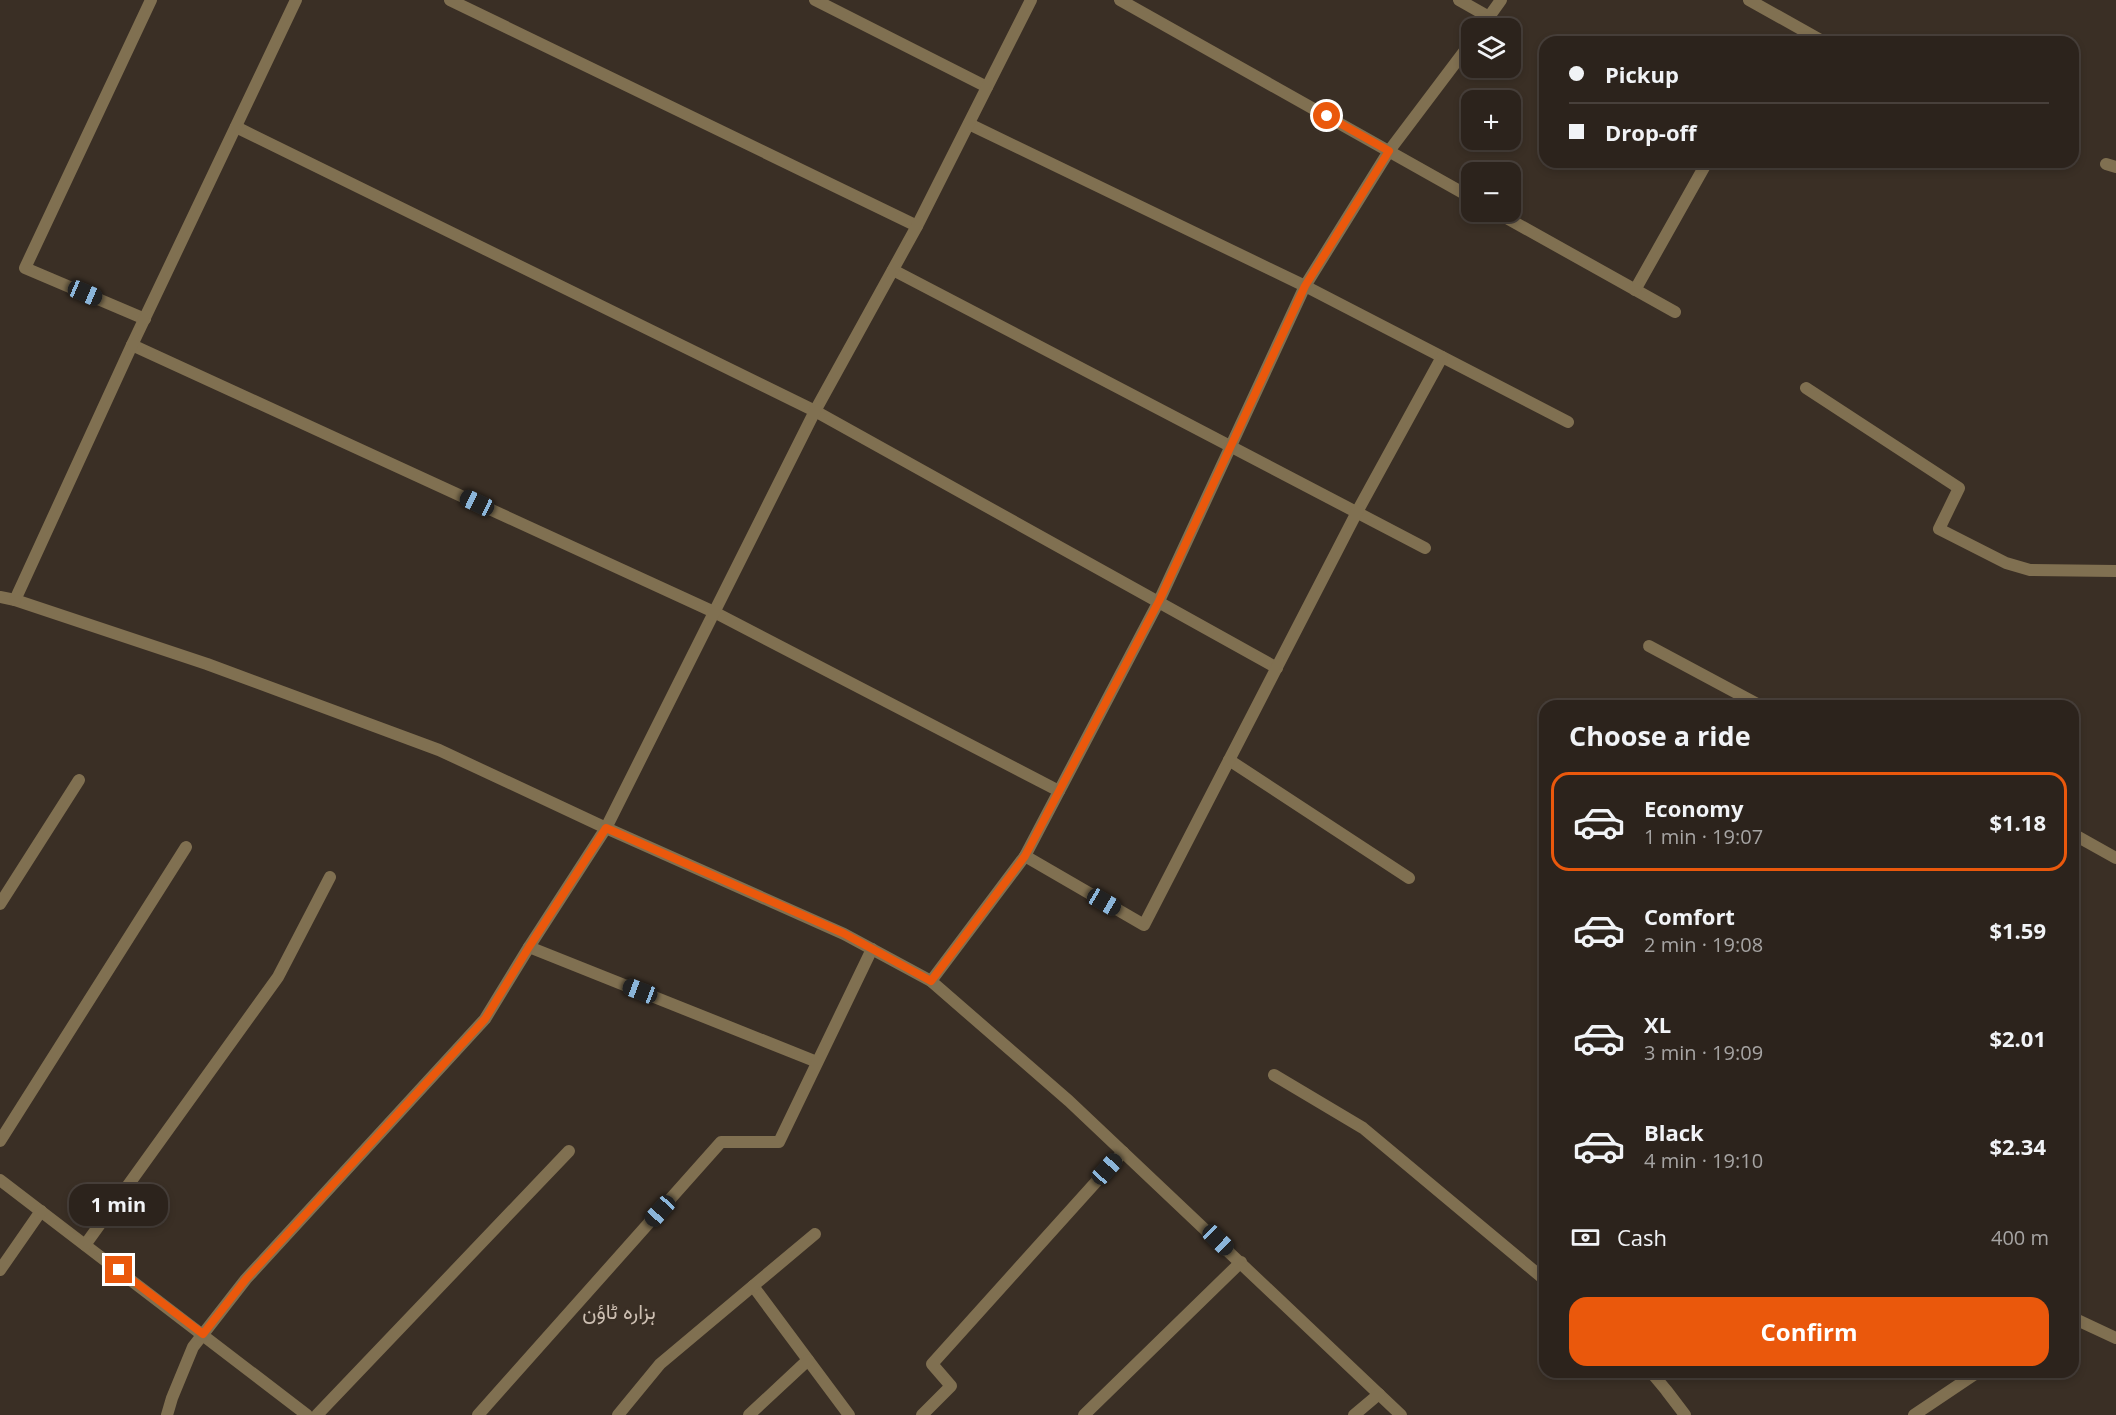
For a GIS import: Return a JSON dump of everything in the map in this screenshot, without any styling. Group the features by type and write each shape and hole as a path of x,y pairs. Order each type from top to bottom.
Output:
{"street":[{"path":"145,319 25,268 151,0"},
{"path":"15,600 132,345 296,0"},
{"path":"450,0 918,226"},
{"path":"815,0 987,87"},
{"path":"167,1415 193,1347 246,1279 485,1019 606,828 815,411 918,226 1031,0"},
{"path":"1120,0 1461,192"},
{"path":"1459,0 1489,17 1501,0"},
{"path":"1749,0 1813,36"},
{"path":"931,981 1025,856 1159,601 1305,286 1389,151 1461,56"},
{"path":"969,124 1305,286 1568,422"},
{"path":"236,127 815,411 1277,668"},
{"path":"1635,290 1704,168"},
{"path":"1514,222 1675,312"},
{"path":"893,270 1425,548"},
{"path":"132,345 714,612 1059,790"},
{"path":"1025,856 1144,925 1357,512 1442,357"},
{"path":"1806,388 1959,488 1939,529 2006,563 2030,570 2116,571"},
{"path":"0,597 207,664 439,750 606,828 843,933 931,981 1069,1101 1401,1415"},
{"path":"1650,646 1750,700"},
{"path":"1229,760 1409,878"},
{"path":"0,904 79,780"},
{"path":"2079,837 2116,858"},
{"path":"0,1142 186,847"},
{"path":"85,1245 278,977 330,877"},
{"path":"529,947 817,1062"},
{"path":"478,1415 721,1142 779,1142 872,949"},
{"path":"1274,1075 1363,1128 1539,1275"},
{"path":"317,1415 569,1151"},
{"path":"922,1415 951,1386 932,1364 1123,1152"},
{"path":"0,1180 307,1415"},
{"path":"0,1270 41,1211"},
{"path":"618,1415 660,1364 815,1234"},
{"path":"1084,1415 1241,1262"},
{"path":"753,1286 849,1415"},
{"path":"2079,1321 2116,1338"},
{"path":"749,1415 808,1360"},
{"path":"1656,1378 1685,1415"},
{"path":"1914,1415 1969,1378"},
{"path":"1354,1415 1378,1394"}],"district":[{"name":"ہزارہ ٹاؤن","path":"619,1312"}],"route":[{"path":"119,1270 203,1334 246,1279 485,1019 606,828 843,933 931,981 1025,856 1159,601 1305,286 1389,151 1327,116"}]}
